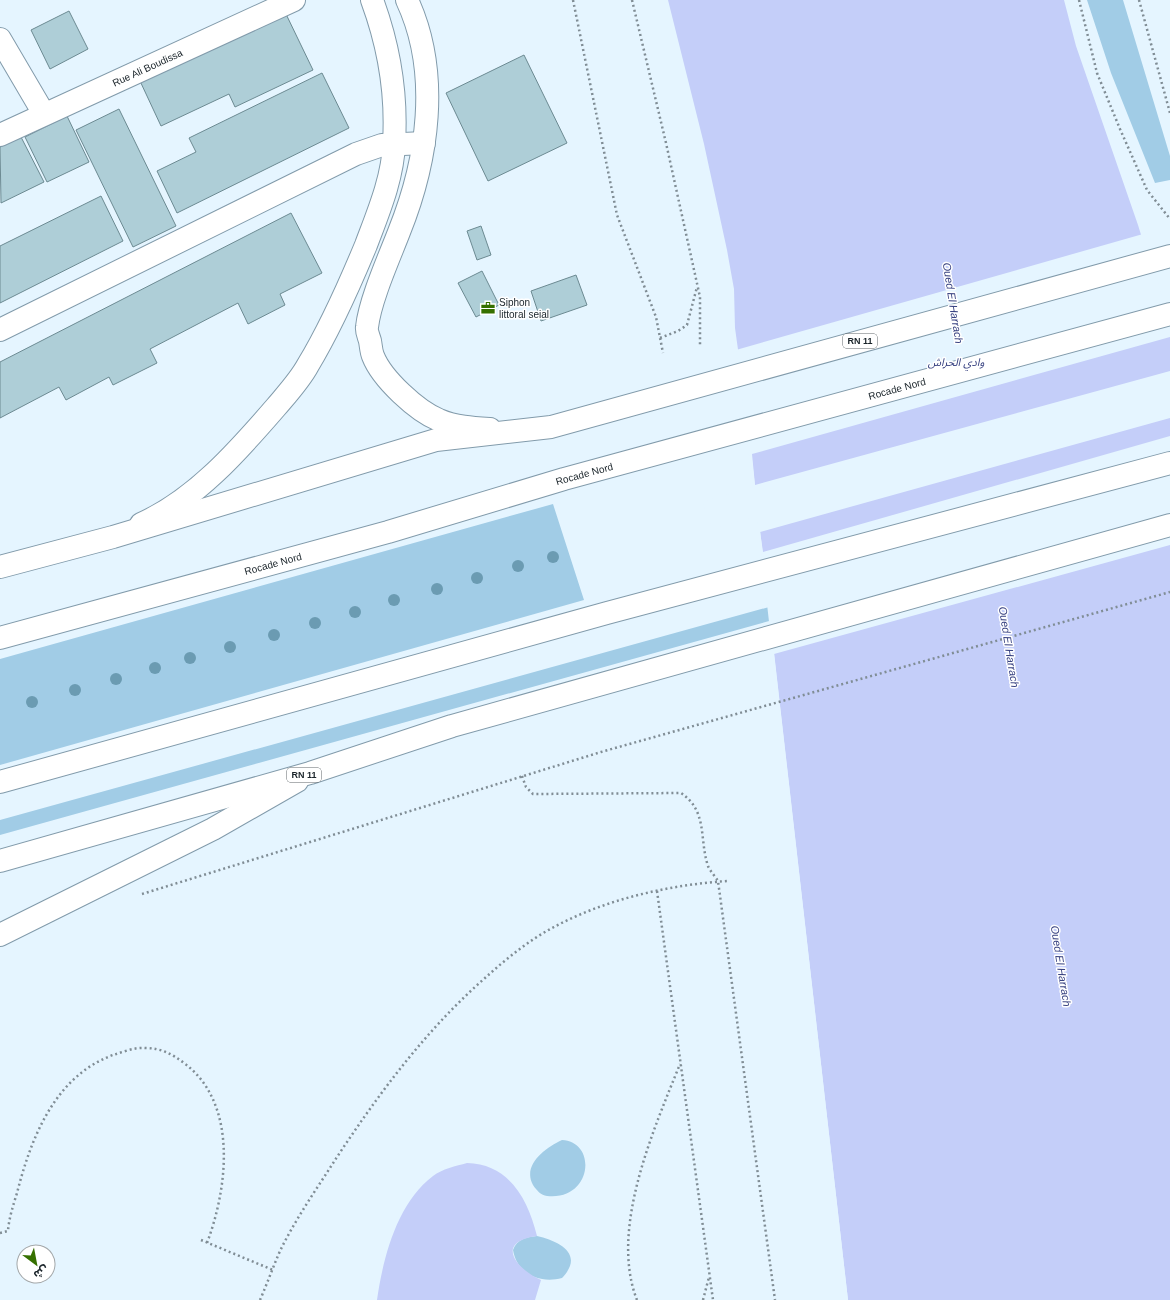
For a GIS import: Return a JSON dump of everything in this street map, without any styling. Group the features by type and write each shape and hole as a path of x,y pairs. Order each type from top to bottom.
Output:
{"main road":[{"name":"Rue Ali Boudissa","path":"0,135 294,0"},
{"path":"113,537 152,519 187,496 220,468 248,440 307,367 331,326 346,294 379,212 387,182 394,144 393,91 386,44 372,0"},
{"path":"407,0 416,19 422,44 426,104 424,143 417,179 366,328 373,357 386,376 421,411 440,421 462,427 505,431"},
{"path":"0,39 44,114"},
{"path":"0,330 356,154 382,145 424,143"},
{"name":"RN 11","path":"0,568 113,537 436,440 551,427 1170,256"},
{"name":"Rocade Nord","path":"0,638 388,532 564,479 1170,314"},
{"path":"0,782 607,612 1170,463"},
{"name":"RN 11","path":"0,862 310,773 452,726 1170,525"},
{"path":"0,935 213,829 310,773"}],"path":[{"path":"573,0 617,215 656,317 663,354"},
{"path":"632,0 668,150 700,297 700,345"},
{"path":"1079,0 1097,73 1120,129 1147,190 1170,219"},
{"path":"1139,0 1170,113"},
{"path":"660,338 678,332 687,325 698,287"},
{"path":"136,896 601,752 1170,592"},
{"path":"522,776 526,787 533,794 681,793 691,800 699,813 708,866 718,881 775,1300"},
{"path":"260,1300 280,1251 321,1181 370,1107 422,1040 470,991 504,960 553,927 578,915 657,891 718,881 727,881"},
{"path":"657,891 713,1300"},
{"path":"0,1233 8,1231 20,1178 30,1147 45,1115 70,1081 98,1060 122,1052 145,1048 169,1052 193,1070 211,1094 221,1121 223,1155 220,1198 207,1243"},
{"path":"637,1300 630,1264 631,1220 642,1164 651,1136 681,1063"},
{"path":"201,1240 273,1270"},
{"path":"703,1300 710,1276"}],"shaded area":[{"path":"1087,0 1123,0 1170,156 1170,180 1155,183 1111,73"},
{"path":"553,504 584,600 0,765 0,659"},
{"path":"823,592 859,596 0,835 0,820"},
{"path":"562,1140 574,1143 581,1150 585,1160 585,1171 581,1181 573,1190 562,1195 547,1196 539,1192 533,1185 530,1178 530,1171 533,1164 542,1152"},
{"path":"537,1236 561,1245 570,1255 571,1262 568,1270 562,1278 546,1280 538,1278 524,1271 519,1265 513,1250 515,1246 523,1239"}],"water":[{"name":"وادي الحراش","path":"668,0 1064,0 1076,46 1138,225 1170,328 1170,1300 848,1300 746,407 735,328 734,289 704,144"},
{"path":"467,1163 482,1165 505,1177 522,1197 528,1209 537,1236 524,1239 516,1244 513,1249 517,1262 532,1275 541,1280 535,1300 377,1300 388,1249 401,1216 410,1201 421,1187 433,1176 441,1171"}],"pier":[{"path":"1143,234 1170,322 1170,337 752,454 755,485 1170,371 1170,418 760,532 763,552 1170,436 1170,545 774,654 848,1300 846,1300 757,516 712,529 703,503 705,501 753,487 736,350"}],"building":[{"path":"69,11 88,49 50,69 31,30"},
{"path":"285,12 313,70 235,107 229,94 161,126 140,81"},
{"path":"524,55 567,143 488,181 446,93"},
{"path":"322,73 349,128 177,213 157,171 196,152 189,138"},
{"path":"119,109 176,226 133,247 76,130"},
{"path":"67,116 89,162 47,182 25,137"},
{"path":"21,137 44,182 1,203 0,147"},
{"path":"101,196 123,241 0,303 0,246"},
{"path":"291,213 322,273 280,294 285,305 248,324 238,303 150,349 157,363 113,385 109,377 66,400 59,387 0,418 0,362"},
{"path":"481,226 491,255 477,260 467,231"},
{"path":"482,271 499,305 476,317 458,283"},
{"path":"576,275 587,305 541,321 531,291"}],"place":[{"name":"Siphon littoral seial","path":"488,308"}],"water label":[{"name":"Oued El Harrach","path":"953,303"},
{"name":"Oued El Harrach","path":"1009,647"},
{"name":"Oued El Harrach","path":"1061,966"}]}
